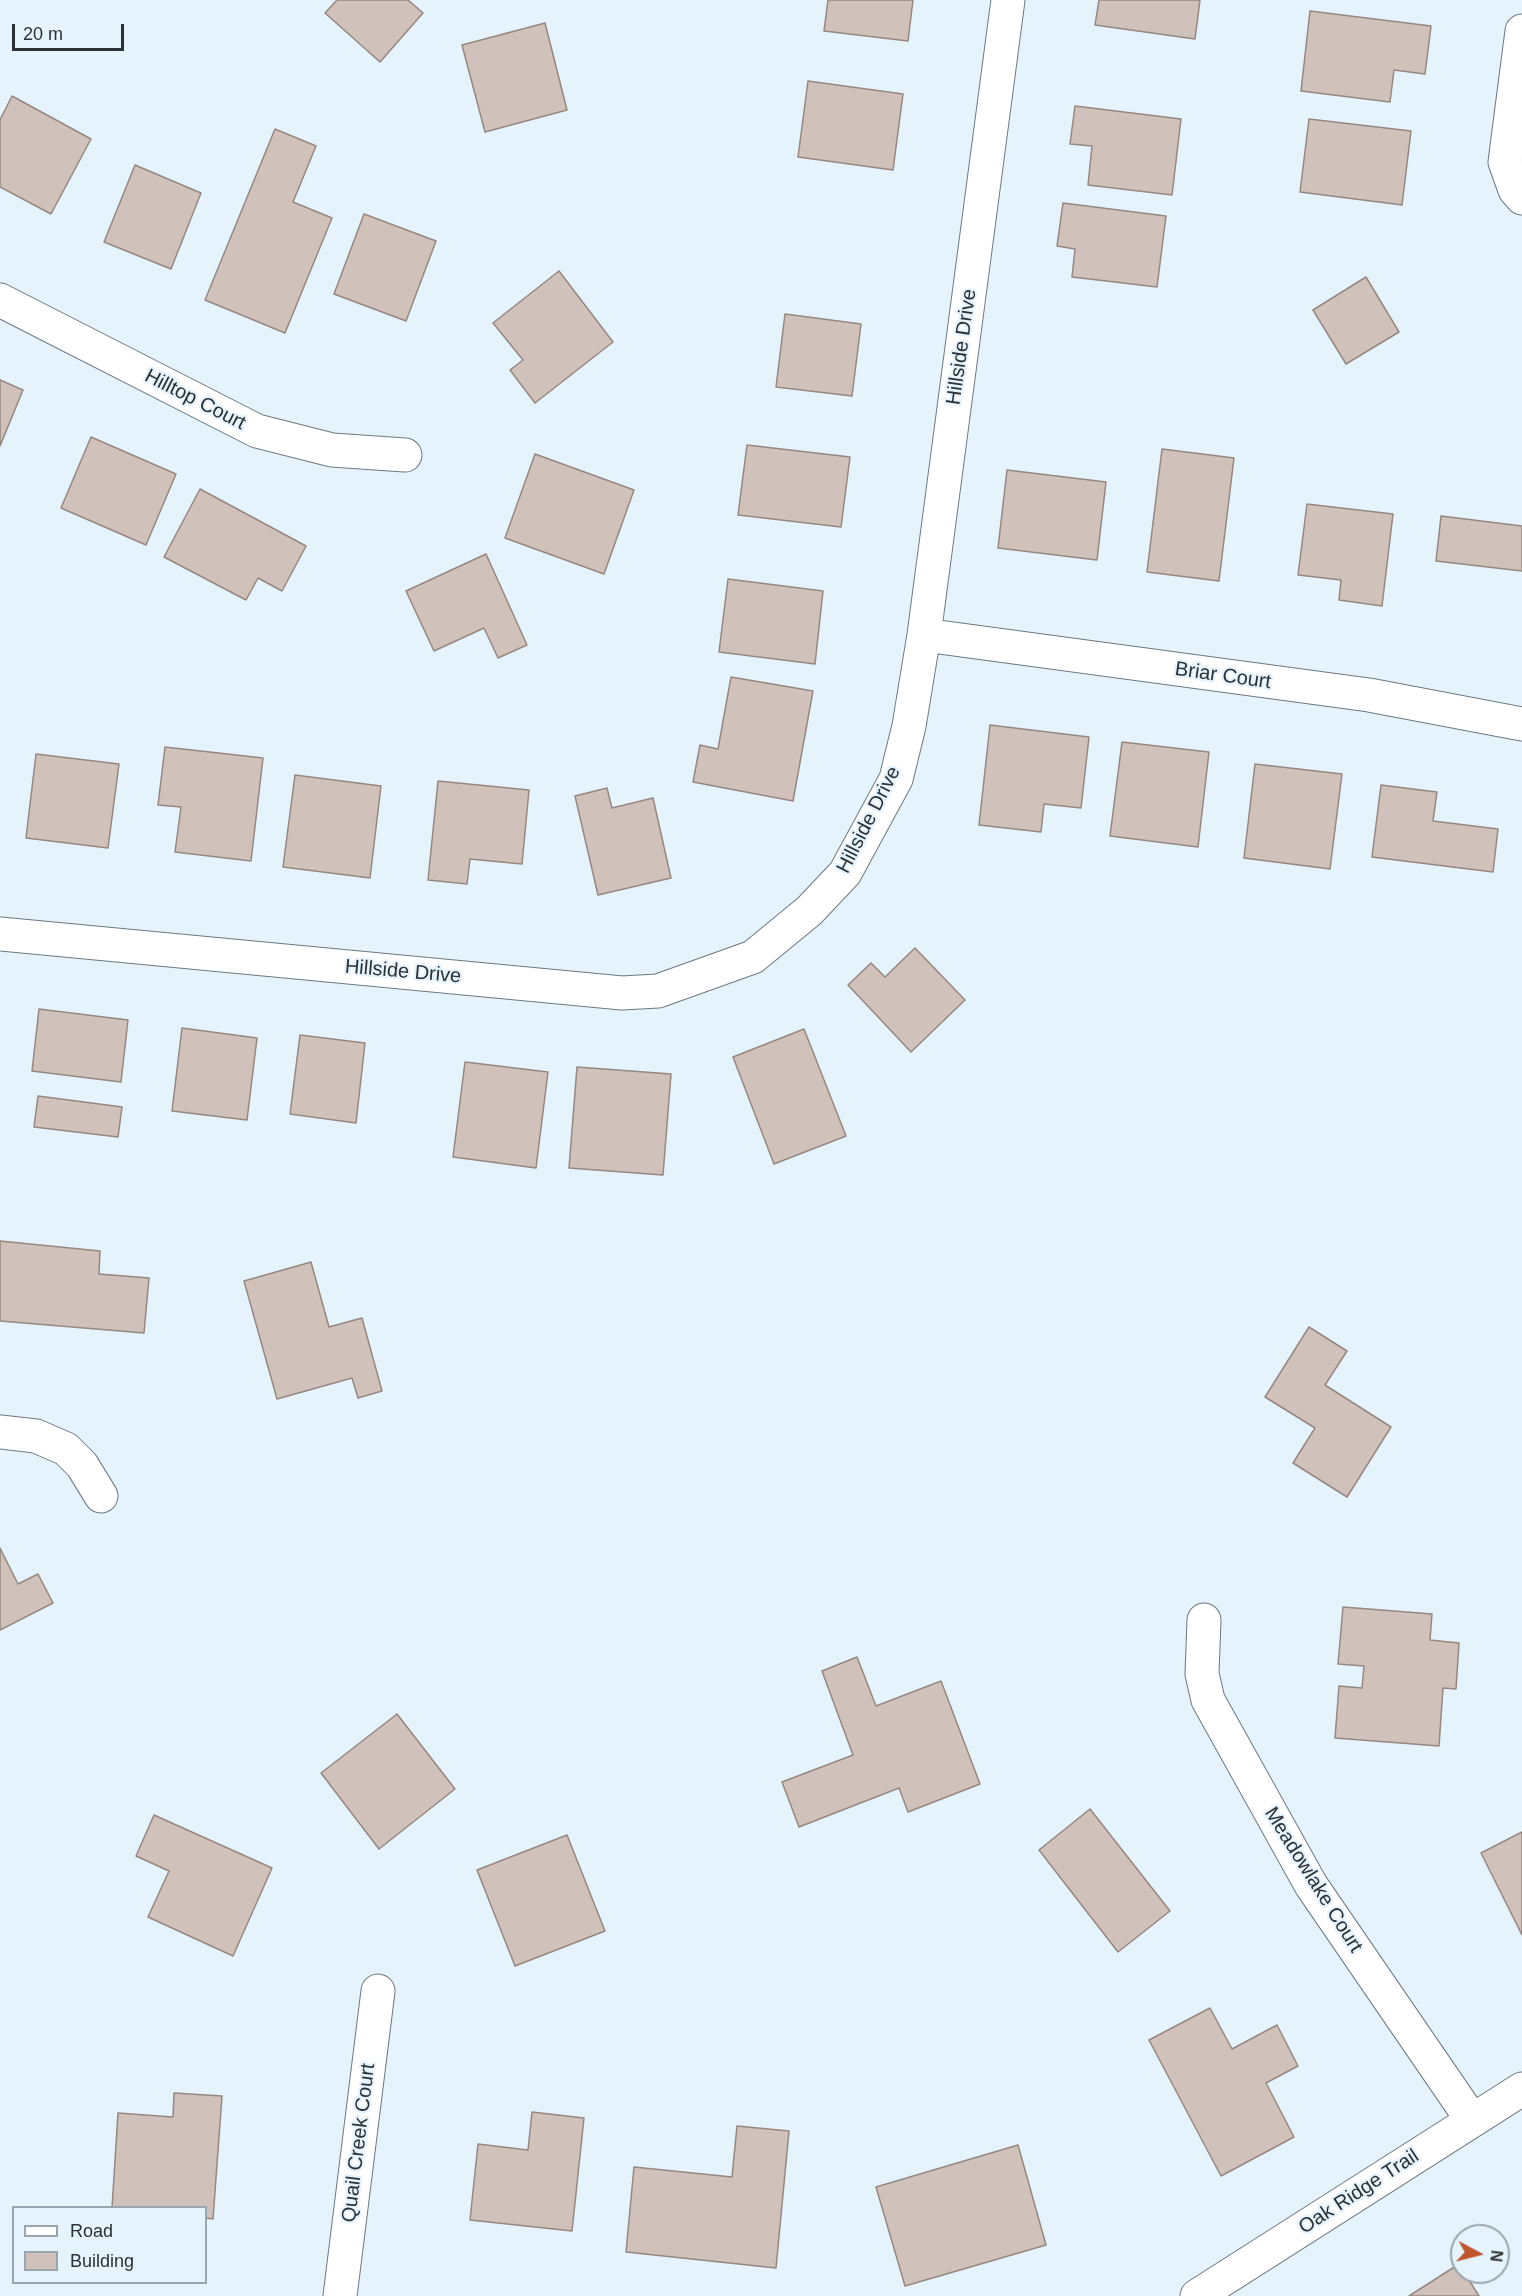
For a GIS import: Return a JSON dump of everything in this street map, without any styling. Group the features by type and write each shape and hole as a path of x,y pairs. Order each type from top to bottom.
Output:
{"street":[{"name":"Hillside Drive","path":"0,934 622,993 657,991 753,957 809,911 845,873 896,779 909,726 924,635 1008,0"},
{"path":"1522,31 1505,162 1515,190 1522,198"},
{"name":"Hilltop Court","path":"0,300 257,431 332,450 405,455"},
{"name":"Briar Court","path":"924,635 1369,695 1522,724"},
{"path":"0,1432 36,1436 66,1449 82,1465 100,1496"},
{"name":"Meadowlake Court","path":"1204,1620 1202,1674 1208,1700 1311,1885 1472,2120"},
{"name":"Quail Creek Court","path":"340,2296 378,1991"},
{"name":"Oak Ridge Trail","path":"1197,2296 1522,2089"}],"building":[{"path":"337,0 408,0 423,13 380,62 325,13"},
{"path":"828,0 913,0 908,41 824,31"},
{"path":"1099,0 1200,0 1195,39 1095,25"},
{"path":"1310,11 1431,26 1425,74 1394,70 1390,102 1301,91"},
{"path":"545,23 567,110 485,132 462,45"},
{"path":"808,81 903,94 893,170 798,157"},
{"path":"12,96 91,139 51,214 0,187 0,120"},
{"path":"1075,106 1181,119 1172,195 1088,185 1092,146 1070,144"},
{"path":"1309,119 1411,131 1402,205 1300,192"},
{"path":"275,129 316,146 293,202 332,218 285,333 205,300"},
{"path":"135,165 201,193 171,269 104,242"},
{"path":"1063,203 1166,216 1157,287 1072,277 1075,249 1057,246"},
{"path":"364,214 436,241 406,321 334,294"},
{"path":"559,271 613,342 535,403 510,370 523,360 493,323"},
{"path":"1366,277 1399,332 1346,364 1313,310"},
{"path":"785,314 861,324 852,396 776,387"},
{"path":"0,380 23,390 0,446"},
{"path":"91,437 176,474 146,545 61,508"},
{"path":"747,445 850,457 841,527 738,515"},
{"path":"1162,449 1234,458 1219,581 1147,572"},
{"path":"535,454 634,490 604,574 505,538"},
{"path":"1007,470 1106,482 1097,560 998,548"},
{"path":"200,489 306,546 282,591 258,578 246,600 164,557"},
{"path":"1307,504 1393,514 1382,606 1339,600 1341,580 1298,575"},
{"path":"1441,516 1522,526 1522,571 1436,561"},
{"path":"486,554 527,645 498,658 484,628 434,651 406,591"},
{"path":"728,579 823,591 815,664 719,652"},
{"path":"731,677 813,691 793,801 693,782 700,745 718,749"},
{"path":"990,725 1089,737 1081,808 1044,804 1041,832 979,825"},
{"path":"1122,742 1209,752 1198,847 1110,836"},
{"path":"165,747 263,758 251,861 175,852 181,807 158,805"},
{"path":"36,754 119,764 108,848 26,838"},
{"path":"1255,764 1342,774 1330,869 1244,858"},
{"path":"295,775 381,786 370,878 283,867"},
{"path":"438,781 529,790 522,864 470,859 467,884 428,880"},
{"path":"1381,785 1437,792 1433,821 1498,829 1493,872 1372,857"},
{"path":"607,788 612,808 653,798 671,878 598,895 575,796"},
{"path":"915,948 965,1000 911,1052 848,985 871,963 885,977"},
{"path":"39,1009 128,1020 121,1082 32,1071"},
{"path":"182,1028 257,1038 247,1120 172,1111"},
{"path":"804,1029 846,1136 774,1164 733,1057"},
{"path":"300,1035 365,1043 356,1123 290,1114"},
{"path":"465,1062 548,1072 536,1168 453,1157"},
{"path":"577,1067 671,1074 663,1175 569,1168"},
{"path":"38,1096 122,1107 118,1137 34,1127"},
{"path":"0,1241 100,1251 99,1274 149,1278 144,1333 0,1321"},
{"path":"311,1262 329,1327 362,1318 382,1391 358,1398 352,1378 277,1399 244,1281"},
{"path":"1309,1327 1347,1351 1325,1385 1391,1427 1347,1497 1293,1463 1315,1428 1265,1397"},
{"path":"0,1548 18,1584 38,1574 53,1603 0,1630"},
{"path":"1343,1607 1432,1614 1430,1640 1459,1643 1456,1689 1443,1688 1439,1746 1335,1738 1339,1686 1362,1688 1364,1666 1338,1664"},
{"path":"857,1657 876,1706 941,1681 980,1784 908,1812 899,1788 799,1827 782,1782 853,1755 822,1671"},
{"path":"397,1714 455,1789 379,1849 321,1773"},
{"path":"1090,1809 1170,1911 1118,1952 1039,1850"},
{"path":"154,1815 272,1868 233,1956 148,1917 169,1871 136,1856"},
{"path":"1522,1832 1522,1935 1481,1853"},
{"path":"567,1835 605,1931 515,1966 477,1870"},
{"path":"1210,2008 1232,2049 1277,2025 1298,2066 1266,2083 1294,2137 1221,2176 1149,2040"},
{"path":"174,2093 222,2096 213,2219 207,2218 207,2206 112,2206 118,2113 173,2117"},
{"path":"532,2112 584,2118 572,2231 470,2220 478,2144 528,2150"},
{"path":"737,2126 789,2131 776,2268 626,2252 634,2167 732,2177"},
{"path":"1018,2145 1046,2245 905,2286 876,2187"},
{"path":"1450,2270 1450,2284 1472,2284 1479,2296 1409,2296"}]}
